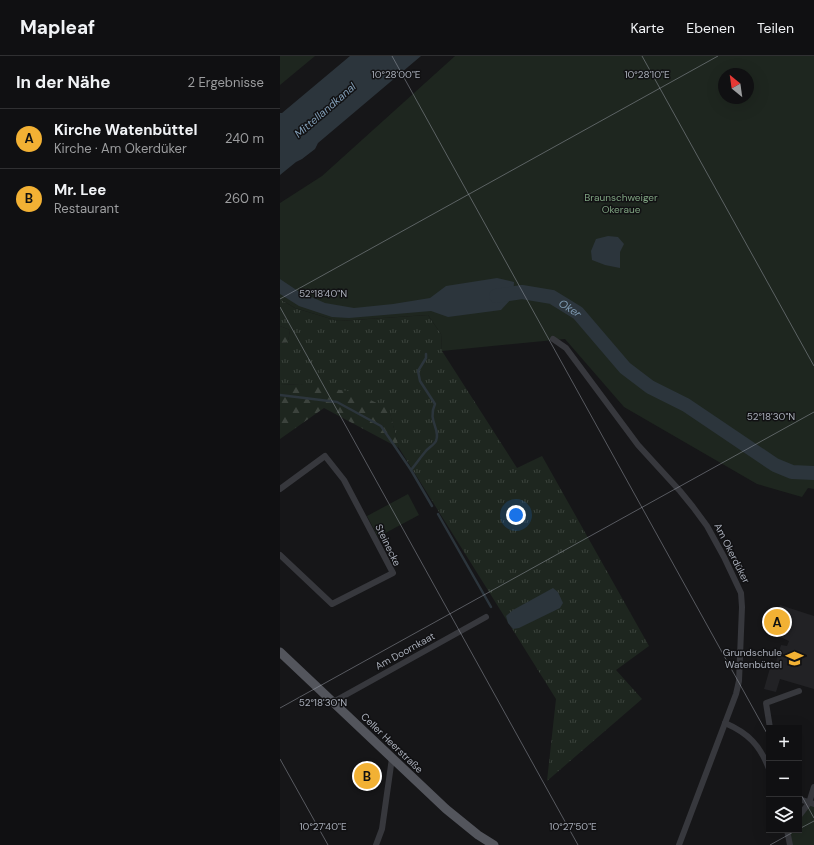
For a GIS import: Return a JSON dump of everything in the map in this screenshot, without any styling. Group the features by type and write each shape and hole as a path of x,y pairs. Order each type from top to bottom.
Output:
{"main road":[{"name":"Celler Heerstraße","path":"280,652 446,809 478,835 494,845"}],"street":[{"name":"Am Okerdüker","path":"554,338 566,348 638,445 680,491 707,526 724,557 740,593 742,607 739,681 736,694 679,845"},
{"name":"Steinecke","path":"280,489 325,456 344,480 393,573 332,604 280,555"},
{"name":"Am Doornkaat","path":"333,702 486,618"},
{"path":"770,725 766,704 799,691"},
{"path":"724,723 736,728 756,744 766,762"},
{"path":"376,845 382,829 392,758"},
{"path":"802,813 812,803 814,787"},
{"path":"802,800 812,803"},
{"path":"788,833 790,845"}],"shaded area":[{"name":"Grundschule Watenbüttel","path":"780,605 814,616 814,689 780,679 776,692 764,689 770,668 774,669 781,645 787,646 789,641 776,635 788,617 778,610"}],"green space":[{"path":"280,56 315,56 280,85"},
{"name":"Braunschweiger Okeraue","path":"455,56 814,56 814,489 808,488 802,497 757,484 624,407 565,339 442,351 441,334 428,315 338,321 295,308 280,299 280,203 322,176"},
{"path":"280,299 295,308 338,321 428,315 441,334 442,351 517,468 542,456 649,646 616,670 642,699 547,781 556,699 399,448 389,410 300,384 280,385 280,343 288,342 290,330 280,326"},
{"path":"280,326 290,330 288,342 280,343"},
{"path":"300,384 354,392 389,409 399,448 324,408 280,439 280,385"},
{"path":"408,494 419,515 378,537 367,516"},
{"path":"809,803 814,804 814,845 790,845 788,833 802,833 802,812"}],"water":[{"name":"Mittellandkanal","path":"350,56 421,56 318,143 315,149 280,175 280,113 282,113"},
{"path":"608,236 618,237 624,244 620,252 620,268 605,265 592,260 591,251 596,239"},
{"path":"497,278 514,282 513,297 501,310 448,317 431,311 349,318 332,317 299,306 280,294 280,279 298,291 325,303 354,308 430,298 446,286"},
{"path":"553,588 558,592 563,603 560,608 519,628 513,629 508,623 506,616 513,610"}],"waterway":[{"name":"Oker","path":"496,296 522,292 552,297 578,313 625,368 650,387 686,405 775,465 792,472 814,473"},
{"path":"411,470 436,441 437,437 432,415 435,404 420,381 418,371 426,358 426,354"},
{"path":"280,395 337,402 381,426 411,470 432,506"},
{"path":"438,514 491,607"}],"place":[{"name":"Kirche Watenbüttel","path":"777,622"},
{"name":"Grundschule Watenbüttel","path":"795,658"},
{"name":"Mr. Lee","path":"367,776"}]}
